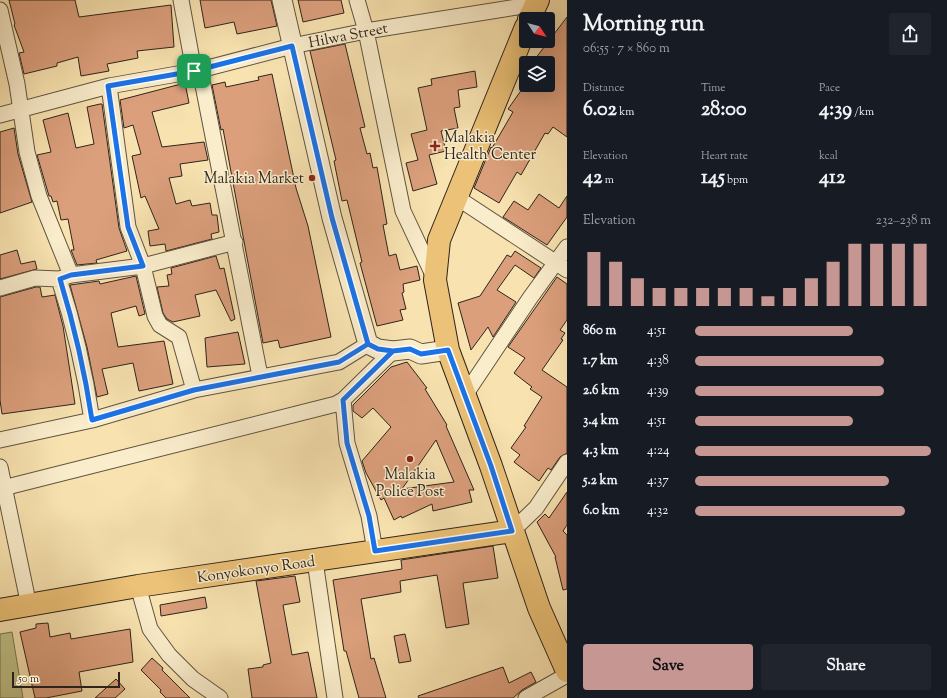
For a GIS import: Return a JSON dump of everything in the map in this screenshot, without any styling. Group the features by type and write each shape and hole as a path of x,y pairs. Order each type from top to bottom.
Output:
{"main road":[{"path":"519,44 439,240 435,280 448,350 539,608 567,671"},
{"name":"Konyokonyo Road","path":"0,610 138,586 512,531"}],"street":[{"path":"181,0 235,242 260,376"},
{"path":"282,0 332,218 368,344 378,349 393,351 410,349 421,354 448,350"},
{"path":"357,0 366,30 403,211 435,280"},
{"name":"Hilwa Street","path":"0,115 108,86 197,71 292,46 366,30 534,8"},
{"path":"0,10 21,110 27,152 39,196 65,277 68,306 88,395 92,420"},
{"path":"108,86 128,227 143,266 155,316 160,325 179,337 194,390"},
{"path":"456,196 562,267"},
{"path":"0,288 35,278 65,277 143,266 235,242"},
{"path":"465,395 530,298 562,267 567,247"},
{"path":"0,440 92,420 194,390 260,376 339,362 368,344"},
{"path":"3,488 336,404 343,400 393,351"},
{"path":"343,400 347,443 369,516 375,551"},
{"path":"512,531 536,508 567,462"},
{"path":"0,468 29,606"},
{"path":"315,561 335,698"},
{"path":"138,586 150,630 169,655 193,680 220,698"},
{"path":"526,698 567,675"}],"green space":[{"path":"12,632 23,698 0,698 0,634"}],"building":[{"path":"9,0 75,0 79,17 171,5 174,47 137,51 138,58 107,64 109,71 81,76 78,57 57,63 57,66 24,74 19,53 24,52 14,25"},
{"path":"200,0 271,0 277,26 237,34 234,22 205,28"},
{"path":"298,0 341,0 344,13 303,22"},
{"path":"567,17 567,137 553,127 548,134 545,133 521,175 517,172 499,203 474,188 491,147 492,148 513,112 508,109 520,92 555,92 555,56 537,56 543,48 555,48 555,33"},
{"path":"345,44 365,127 360,128 367,154 370,153 373,168 377,167 387,224 383,225 389,256 396,254 400,270 417,266 420,280 403,284 404,292 402,293 406,309 400,310 403,320 377,326 360,263 362,262 347,200 342,201 334,161 336,160 310,51"},
{"path":"475,71 477,87 458,90 460,107 454,108 458,128 441,131 446,151 429,155 437,184 413,191 406,163 418,160 411,134 427,130 418,88 432,85 431,79"},
{"path":"272,74 296,188 308,226 331,337 280,348 278,340 263,343 223,129 221,130 212,85 225,82 226,87 259,80 258,77"},
{"path":"185,83 189,103 152,112 162,147 204,142 208,160 180,164 182,176 169,178 176,204 190,200 192,206 210,203 212,215 217,215 219,232 211,234 212,239 166,251 165,244 150,246 148,231 159,229 145,196 141,198 132,156 141,154 133,125 124,128 120,100"},
{"path":"102,104 119,228 127,251 96,260 97,263 77,265 71,250 74,250 68,219 61,220 57,201 53,202 51,196 49,196 37,155 51,152 43,120 68,113 76,148 94,144 87,107"},
{"path":"14,128 18,154 32,202 0,213 0,132"},
{"path":"539,194 559,208 567,196 567,217 547,245 503,217 514,201 528,210"},
{"path":"17,250 21,264 35,261 37,269 0,279 0,255"},
{"path":"515,251 541,268 534,278 515,265 497,290 516,302 493,337 488,327 471,350 458,303 480,296 507,255 511,257"},
{"path":"216,256 220,269 224,268 235,319 231,321 216,290 195,295 200,316 173,322 167,319 163,313 157,287 169,286 167,275 172,274 171,268"},
{"path":"136,276 145,314 139,316 136,306 111,313 118,347 164,341 173,384 139,391 133,363 102,369 108,394 97,397 87,347 70,285 99,281 100,284"},
{"path":"557,277 567,284 567,320 560,330 565,333 561,339 563,340 542,370 567,387 567,453 560,457 551,470 548,468 539,481 514,462 520,455 511,448 526,427 524,426 542,397 530,389 532,387 514,373 525,358 508,347"},
{"path":"40,287 42,297 55,295 63,326 75,404 2,414 0,400 0,297"},
{"path":"238,332 245,364 207,367 205,338"},
{"path":"407,362 427,388 425,389 447,425 446,426 474,490 469,490 472,502 433,511 432,504 402,518 401,516 394,520 384,498 381,500 366,473 362,461 391,427 373,408 362,418 353,411 353,405 391,367","holes":["436,440 454,482 402,489"]},
{"path":"567,492 567,525 563,531 567,535 567,589 563,590 556,557 537,522 545,514 549,518"},
{"path":"493,546 498,578 463,583 469,624 446,628 437,575 400,581 401,592 361,599 371,659 374,658 386,698 359,698 346,651 344,651 333,580 402,569 401,560"},
{"path":"295,576 300,602 283,605 292,655 308,652 317,698 252,698 248,669 263,667 263,665 271,663 256,581"},
{"path":"205,597 207,608 161,616 160,605"},
{"path":"48,623 50,637 70,633 71,639 130,629 133,662 79,672 82,691 46,698 35,698 20,632 36,628 36,624"},
{"path":"405,634 411,661 399,663 394,636"},
{"path":"152,658 190,698 166,698 160,692 161,690 141,670"},
{"path":"503,667 509,683 531,672 536,682 522,690 513,698 419,698 418,696"},
{"path":"116,679 125,689 115,698 95,698"}],"place":[{"name":"Malakia Health Center","path":"435,146"},
{"name":"Malakia Market","path":"312,178"},
{"name":"Malakia Police Post","path":"410,459"}],"route":[{"path":"194,71 108,86 128,227 134,247 143,266 71,275 60,279 68,306 88,395 92,420 194,390 260,376 339,362 368,344 378,349 393,351 343,400 347,443 369,516 375,551 512,531 491,466 448,350 421,354 410,349 393,351 378,349 368,344 332,218 292,46 194,71"}]}
